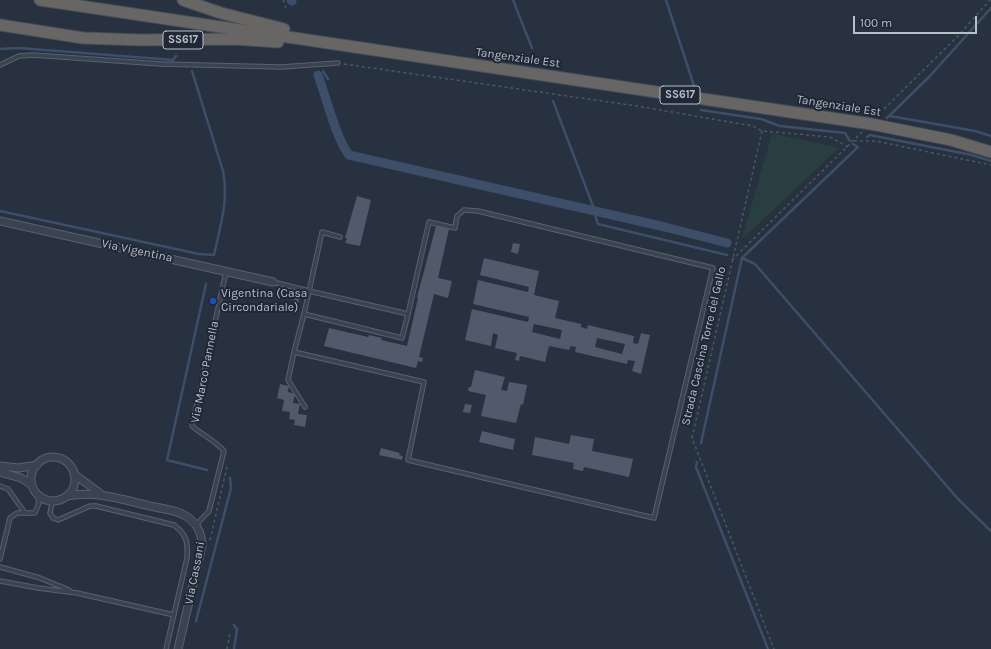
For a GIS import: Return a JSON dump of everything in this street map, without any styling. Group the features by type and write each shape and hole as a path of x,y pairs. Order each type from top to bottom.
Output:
{"highway":[{"name":"Tangenziale Est","path":"40,0 871,124 951,140 991,152"},
{"name":"SS617","path":"183,0 274,27 327,37 366,48"},
{"name":"SS617","path":"0,25 83,38 142,40 235,38 366,48"}],"street":[{"name":"Via Vigentina","path":"0,221 273,282"},
{"name":"Via Cassani","path":"0,466 18,468 37,465 42,460 55,457 67,462 74,474 102,495"},
{"path":"32,485 33,471 37,465"},
{"path":"0,472 20,478 32,485 37,494 50,501 57,500"},
{"path":"67,496 74,486 74,474"},
{"name":"Via Cassani","path":"57,500 77,494 102,495 182,514 196,525 202,536 202,546 178,649"}],"lane":[{"path":"0,65 19,56 33,54 161,64 273,67 338,63"},
{"path":"294,352 424,382 408,460 654,518 713,268 478,211 464,210 457,216 455,228 429,222 402,338 304,314"},
{"path":"305,407 288,380 322,232 340,237"},
{"name":"Via Marco Pannella","path":"196,525 209,511 224,451 218,444 202,436 192,426 226,271"},
{"path":"273,282 408,314"},
{"path":"0,486 8,488 25,513"},
{"path":"0,559 10,518 17,513 35,513 38,503 37,494"},
{"path":"57,500 52,503 50,513 53,518 58,520 90,506 96,506 174,525 183,532 188,543 187,550 166,649"},
{"path":"0,567 40,578 77,593"},
{"path":"0,581 77,593 174,615"}],"path":[{"path":"283,0 287,11"},
{"path":"884,110 958,36 990,0"},
{"path":"338,63 645,107 753,126 762,131 830,137 848,146"},
{"name":"Strada Cascina Torre del Gallo","path":"762,131 692,438 774,649"},
{"path":"732,260 863,131"},
{"path":"854,141 876,141 991,165"},
{"path":"227,649 230,632"}],"green space":[{"path":"772,133 839,148 742,239"}],"building":[{"path":"357,196 371,200 360,246 345,243 347,238 345,238"},
{"path":"436,226 449,229 438,278 452,281 448,298 434,294 419,357 423,358 422,362 418,361 416,368 324,346 329,328 368,337 369,335 382,338 381,340 407,346 417,297"},
{"path":"513,243 520,244 518,254 511,252"},
{"path":"484,258 539,271 534,295 559,301 555,318 581,324 581,327 587,329 588,325 634,336 633,343 638,344 641,333 650,335 641,374 632,371 635,361 628,360 627,364 575,352 576,347 571,346 569,350 549,346 545,362 520,356 519,361 515,360 517,353 495,348 498,335 493,333 491,346 465,340 472,309 528,322 529,317 473,304 478,280 528,292 529,287 480,275","holes":["534,324 562,330 560,339 532,332","597,338 625,344 622,354 595,347"]},
{"path":"295,292 301,293 297,307 293,306"},
{"path":"475,370 505,377 501,390 507,391 509,382 527,385 523,405 521,404 516,423 481,416 486,395 468,391 469,387 471,387"},
{"path":"280,384 289,386 288,392 295,394 293,403 300,404 298,414 307,415 305,427 294,425 295,420 289,419 290,412 282,411 284,400 277,398"},
{"path":"465,404 472,405 470,413 463,412"},
{"path":"482,431 515,439 513,450 479,442"},
{"path":"571,435 594,439 592,451 633,459 629,477 584,467 583,471 573,469 574,463 532,455 535,437 569,444"},
{"path":"381,448 400,453 399,455 403,456 402,460 379,455"}],"waterway":[{"path":"513,0 532,48"},
{"path":"666,0 694,86"},
{"path":"887,118 930,76 991,8"},
{"path":"0,49 19,48 173,60 176,56"},
{"path":"0,211 199,254 214,255 223,213 225,182 223,171 192,71"},
{"path":"323,71 328,79"},
{"path":"318,75 336,128 344,148 349,155 665,227 727,243"},
{"path":"553,101 593,206"},
{"path":"701,110 761,119 780,126 845,133 850,141"},
{"path":"890,116 975,131 991,136"},
{"path":"867,137 870,135 972,155 991,161"},
{"path":"701,443 742,258 858,147 853,144"},
{"path":"595,215 598,224 727,255"},
{"path":"742,258 755,264 958,499 991,531"},
{"path":"206,284 167,460 207,470"},
{"path":"697,462 696,467 768,649"},
{"path":"196,621 231,488 230,478"},
{"path":"234,625 237,629 234,649"}],"place":[{"name":"Vigentina (Casa Circondariale)","path":"213,301"}]}
